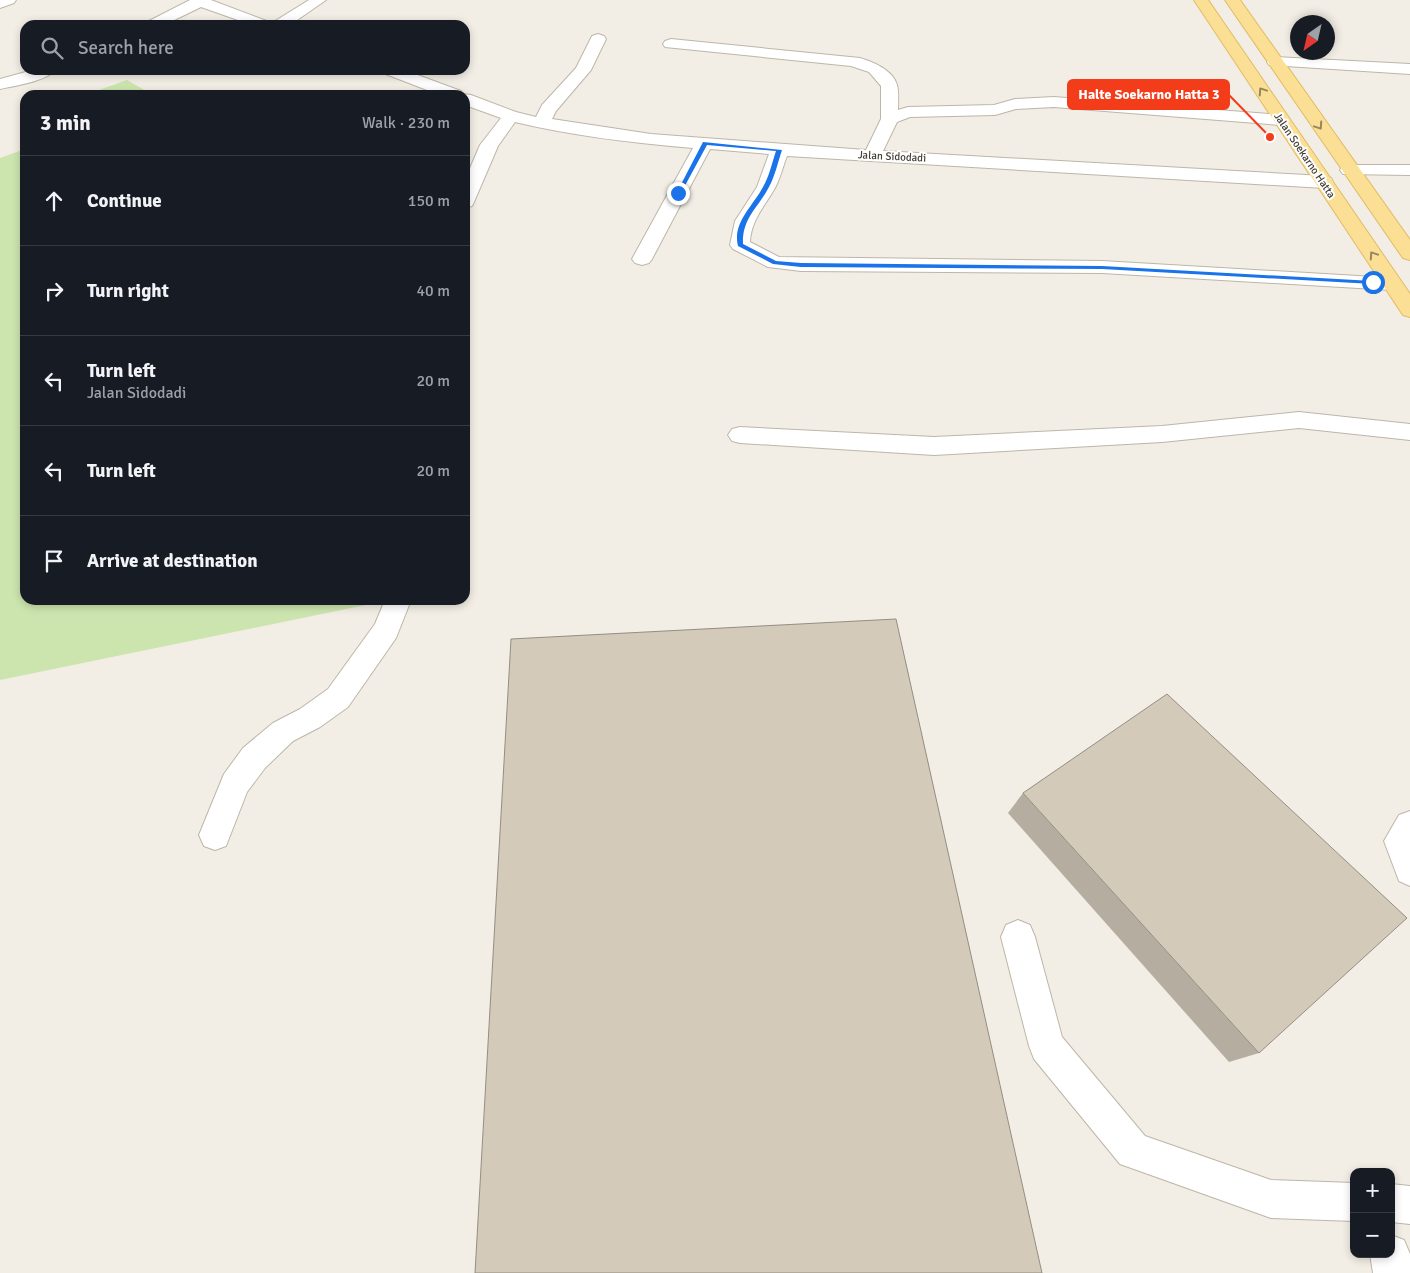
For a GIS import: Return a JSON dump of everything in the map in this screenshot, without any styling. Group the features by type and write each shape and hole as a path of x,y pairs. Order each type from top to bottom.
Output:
{"main road":[{"name":"Jalan Soekarno Hatta","path":"1200,0 1410,310"},
{"path":"1232,0 1410,254"}],"street":[{"path":"0,3 9,0"},
{"path":"287,20 319,0"},
{"path":"162,20 199,1 252,20"},
{"path":"541,123 548,109 582,70 598,39"},
{"path":"671,44 854,60 875,69 889,85 890,119 872,155"},
{"path":"1275,62 1410,69"},
{"path":"0,84 34,75"},
{"path":"402,75 442,90"},
{"name":"Jalan Sidodadi","path":"470,101 511,116 541,123 584,130 705,143 780,150 1324,182"},
{"path":"890,119 908,112 995,110 1015,104 1054,102 1281,120"},
{"path":"470,190 489,145 511,116"},
{"path":"642,259 705,143"},
{"path":"780,150 766,187 752,205 739,231 740,244 775,263 801,265 1102,267 1392,284"},
{"path":"1350,170 1410,170"},
{"path":"740,435 934,446 1162,434 1299,420 1410,432"},
{"path":"216,834 235,784 254,758 283,732 310,718 338,698 386,630 396,605"},
{"path":"1410,826 1400,842 1410,870"},
{"path":"1018,937 1047,1046 1133,1151 1271,1199 1350,1202"},
{"path":"1395,1203 1410,1205"},
{"path":"1391,1258 1393,1273"}],"green space":[{"path":"127,80 144,90 99,90"},
{"path":"20,151 20,605 366,605 0,680 0,158"}],"building":[{"path":"896,619 1042,1273 475,1273 511,639"},
{"path":"1167,694 1407,918 1259,1053 1023,793"}],"place":[{"name":"Halte Soekarno Hatta 3","path":"1270,137"}],"route":[{"path":"678,193 705,143 780,150 766,187 752,205 739,231 740,244 756,255 775,263 801,265 1102,267 1373,282"}]}
